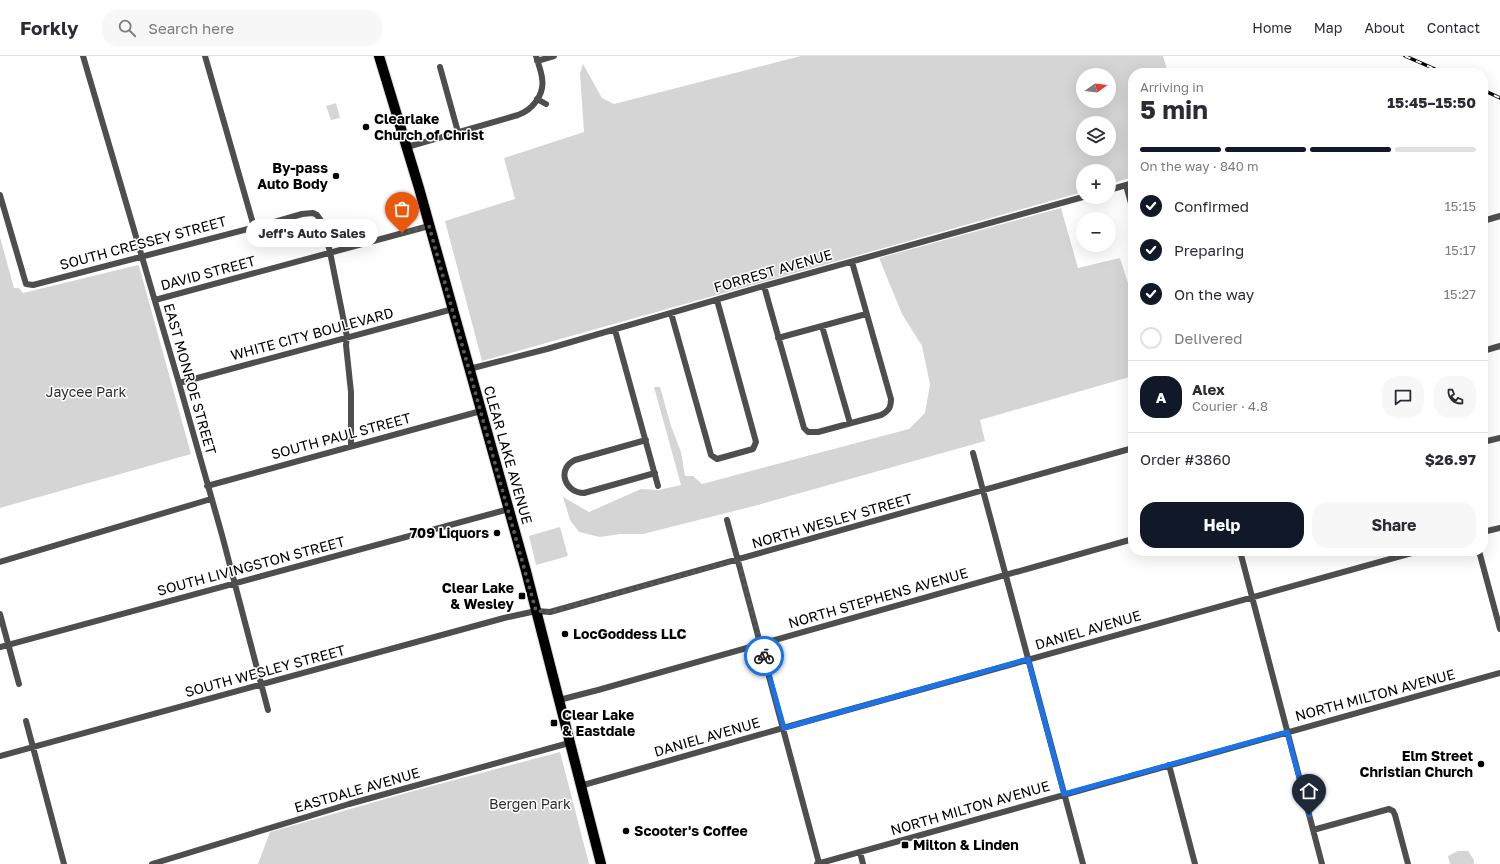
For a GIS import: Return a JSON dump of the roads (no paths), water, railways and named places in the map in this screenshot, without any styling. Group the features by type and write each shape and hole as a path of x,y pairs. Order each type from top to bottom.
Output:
{"main road":[{"name":"CLEAR LAKE AVENUE","path":"379,56 407,147 508,509 536,611 601,864"}],"street":[{"name":"EAST MONROE STREET","path":"83,56 179,384 268,710"},
{"path":"206,56 254,227"},
{"path":"407,147 524,113 531,108 540,93 542,79 537,58 554,56"},
{"path":"440,67 458,132"},
{"path":"537,99 546,104"},
{"path":"1116,188 1126,185 1128,193"},
{"name":"SOUTH CRESSEY STREET","path":"0,195 26,284 33,285 302,214 313,213 317,215 322,222 330,252"},
{"name":"FORREST AVENUE","path":"469,369 615,330 764,286 1076,199"},
{"path":"1488,220 1500,216"},
{"name":"DAVID STREET","path":"155,300 429,226"},
{"path":"330,252 348,336 346,347 350,392 351,446"},
{"path":"764,286 804,428 808,432 813,433 881,415 886,412 891,405 891,399 852,262"},
{"path":"671,313 711,455 718,459 753,449 756,442 717,300"},
{"name":"WHITE CITY BOULEVARD","path":"179,384 348,336 452,309"},
{"path":"778,338 866,314"},
{"path":"822,326 850,423"},
{"path":"615,330 658,486"},
{"path":"1488,350 1500,346"},
{"name":"SOUTH PAUL STREET","path":"207,486 481,411"},
{"path":"1488,441 1500,438"},
{"path":"646,440 575,460 565,467 564,473 568,485 572,490 578,493 584,493 655,472"},
{"name":"NORTH WESLEY STREET","path":"536,611 550,612 1128,449"},
{"path":"973,453 1084,864"},
{"path":"0,562 211,499"},
{"name":"SOUTH LIVINGSTON STREET","path":"0,647 508,509"},
{"path":"727,520 784,728 818,864"},
{"path":"1488,531 1500,528"},
{"name":"NORTH STEPHENS AVENUE","path":"559,700 1128,540"},
{"path":"1241,556 1322,864"},
{"name":"DANIEL AVENUE","path":"580,786 1028,659 1400,556"},
{"path":"1480,556 1500,629"},
{"name":"SOUTH WESLEY STREET","path":"0,756 504,618 536,611"},
{"path":"0,614 18,684"},
{"name":"NORTH MILTON AVENUE","path":"818,864 1500,673"},
{"path":"26,721 64,864"},
{"name":"EASTDALE AVENUE","path":"152,864 349,804 569,743"},
{"path":"1169,765 1195,864"},
{"path":"1313,830 1389,809 1394,812 1408,864"},
{"path":"860,852 863,864"}],"railway":[{"path":"1405,56 1433,68"},
{"path":"1488,92 1500,98"}],"place":[{"name":"Clearlake Church of Christ","path":"366,127"},
{"name":"By-pass Auto Body","path":"336,176"},
{"name":"Jeff's Auto Sales","path":"402,233"},
{"name":"709 Liquors","path":"497,533"},
{"name":"Clear Lake & Wesley","path":"522,596"},
{"name":"LocGoddess LLC","path":"565,634"},
{"name":"Clear Lake & Eastdale","path":"554,723"},
{"name":"Elm Street Christian Church","path":"1481,764"},
{"name":"Scooter's Coffee","path":"626,831"},
{"name":"Milton & Linden","path":"905,845"}],"park label":[{"name":"Jaycee Park","path":"86,392"},
{"name":"Bergen Park","path":"530,804"}]}
